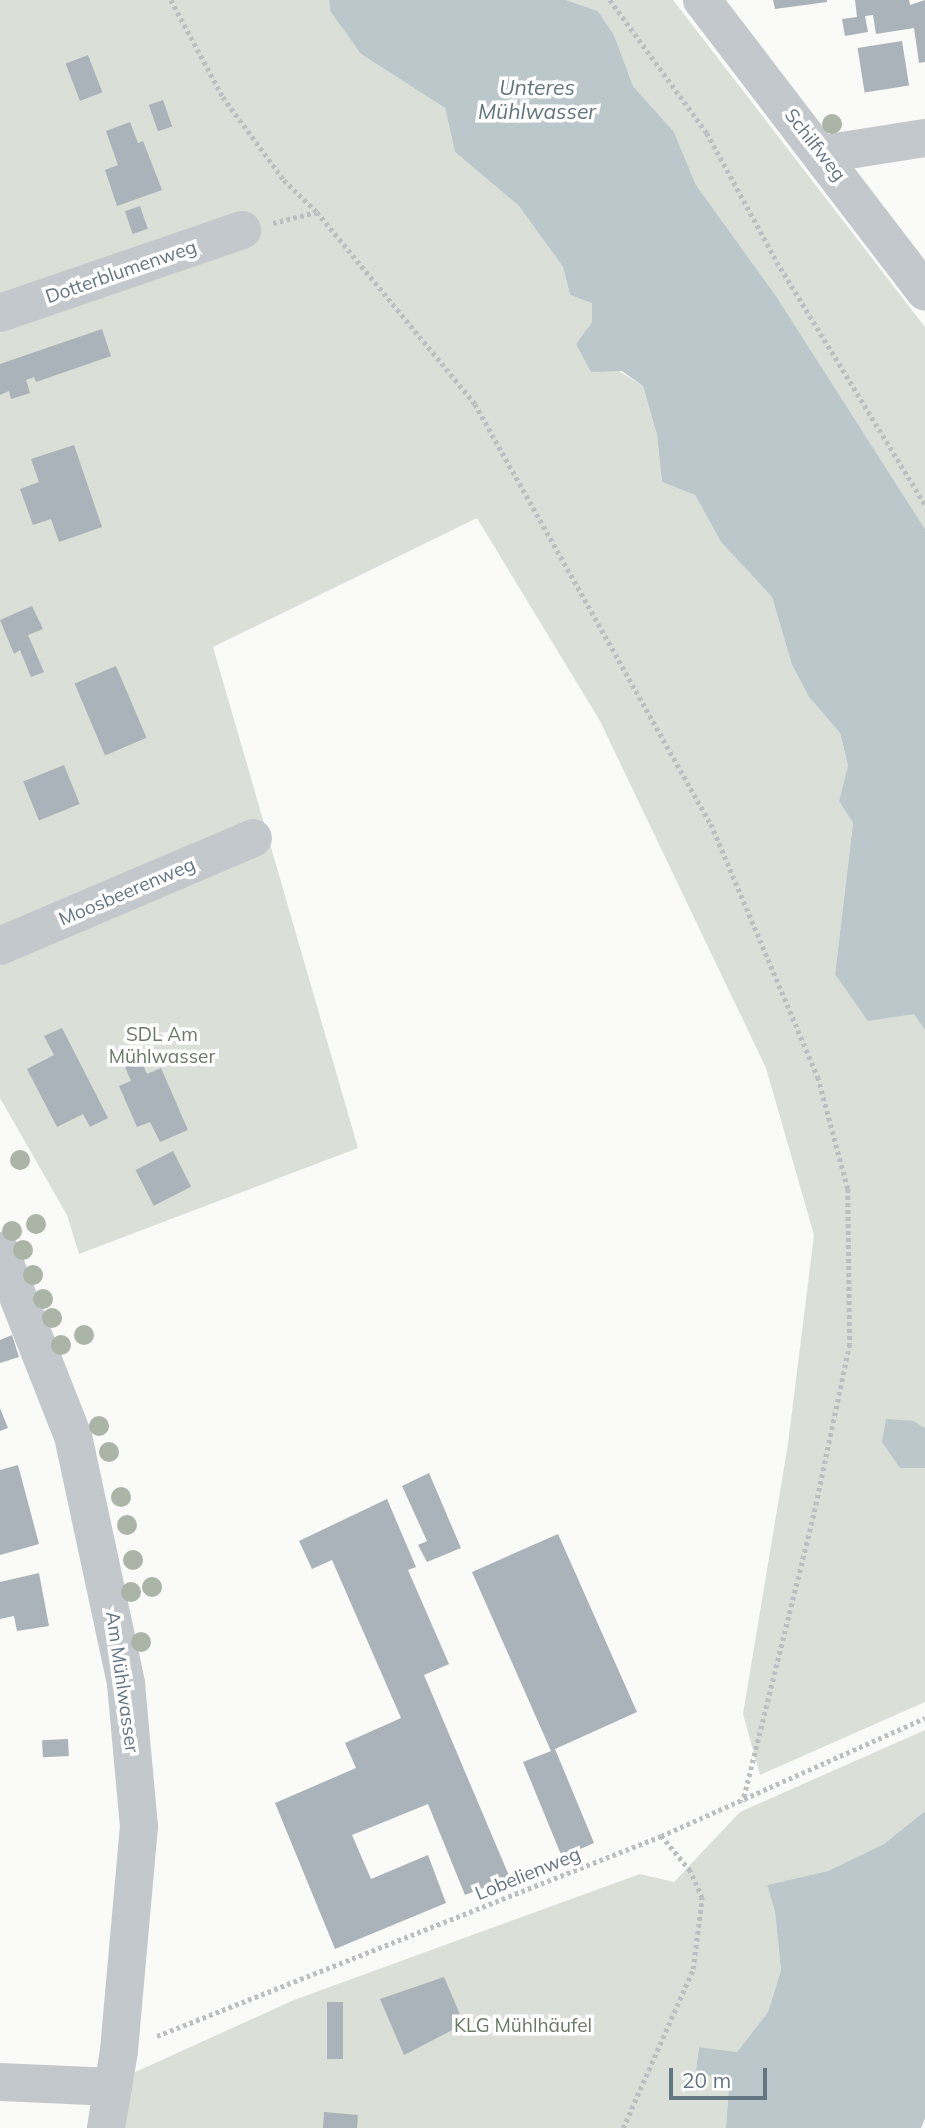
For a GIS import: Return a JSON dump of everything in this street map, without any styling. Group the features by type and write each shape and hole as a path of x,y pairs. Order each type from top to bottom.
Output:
{"street":[{"name":"Schilfweg","path":"702,0 823,154 925,292"},
{"path":"823,154 925,138"},
{"name":"Dotterblumenweg","path":"0,313 242,230"},
{"name":"Moosbeerenweg","path":"0,946 253,838"},
{"name":"Am Mühlwasser","path":"0,1251 73,1436 126,1684 139,1826 113,2087 106,2128"},
{"path":"0,2081 113,2087"}],"path":[{"path":"171,0 223,97 284,180 317,212 475,404 711,824 818,1077 848,1189 850,1344 814,1516 743,1801"},
{"path":"610,0 707,133 777,262 925,504"},
{"path":"242,230 317,212"},
{"name":"Lobelienweg","path":"149,2039 661,1836 925,1718"},
{"path":"623,2128 693,1969 702,1898 690,1871 661,1836"}],"green space":[{"name":"SDL Am Mühlwasser","path":"0,0 329,0 330,11 361,54 445,108 455,152 519,206 563,267 570,295 593,303 592,322 576,344 643,386 657,435 662,482 695,495 721,542 772,597 792,665 809,697 840,733 848,767 839,801 853,823 835,974 915,1014 925,1030 925,1428 914,1421 900,1468 925,1468 925,1702 760,1775 743,1714 788,1444 814,1235 766,1068 600,721 477,518 213,647 358,1148 79,1254 67,1215 0,1098"},
{"path":"566,0 673,0 925,327 925,529 776,296 696,185 674,132 633,86 614,35 598,11"},
{"name":"KLG Mühlhäufel","path":"925,1730 925,1811 884,1844 828,1871 767,1885 775,1912 781,1970 768,2012 737,2052 699,2047 696,2070 729,2084 726,2128 125,2128 131,2074 294,2000 640,1874 674,1882 740,1812"}],"water":[{"name":"Unteres Mühlwasser","path":"329,0 566,0 598,11 614,35 633,86 674,132 696,185 776,296 925,529 925,1030 914,1014 868,1021 835,974 853,823 839,801 848,766 840,733 809,697 792,665 772,597 721,542 695,495 662,482 657,435 643,386 622,371 591,372 576,344 592,322 592,303 570,295 563,267 519,206 455,152 445,108 361,54 330,11"},
{"path":"886,1419 914,1421 925,1428 925,1468 900,1468 882,1442"},
{"path":"925,1811 925,2118 921,2128 726,2128 729,2084 696,2070 699,2047 737,2052 768,2012 781,1970 775,1912 767,1885 828,1871 884,1844"}],"building":[{"path":"773,0 827,0 827,2 775,9"},
{"path":"855,0 909,0 910,5 925,0 925,62 919,63 914,28 876,34 873,15 865,16 868,32 845,36 842,19 857,17"},
{"path":"902,41 909,85 865,92 858,48"},
{"path":"88,55 102,92 80,101 66,64"},
{"path":"163,100 172,126 158,131 149,105"},
{"path":"130,122 138,143 143,141 162,190 117,206 105,170 118,165 106,131"},
{"path":"140,206 148,229 133,234 125,211"},
{"path":"102,329 111,356 36,382 34,377 26,380 30,393 11,399 9,391 0,395 0,364"},
{"path":"74,445 102,527 59,542 51,519 33,525 20,489 39,482 31,459"},
{"path":"32,606 43,629 28,635 44,672 31,677 20,650 14,654 0,620"},
{"path":"116,666 146,738 105,755 75,684"},
{"path":"64,765 80,804 39,820 23,781"},
{"path":"62,1028 108,1118 90,1127 83,1114 57,1127 27,1069 54,1055 44,1036"},
{"path":"141,1060 147,1074 161,1068 188,1130 160,1142 150,1122 137,1127 119,1086 131,1081 125,1067"},
{"path":"173,1151 191,1187 154,1206 136,1170"},
{"path":"12,1335 19,1357 0,1363 0,1340"},
{"path":"0,1408 8,1428 0,1431"},
{"path":"18,1465 39,1544 0,1555 0,1470"},
{"path":"429,1473 461,1548 427,1562 418,1545 427,1541 402,1486"},
{"path":"387,1499 416,1567 408,1570 449,1664 424,1675 510,1878 465,1895 428,1804 352,1835 371,1879 428,1855 446,1903 335,1949 275,1803 356,1768 345,1743 401,1718 332,1560 312,1569 299,1541"},
{"path":"558,1534 637,1712 555,1749 594,1843 562,1857 523,1762 551,1751 472,1572"},
{"path":"39,1573 49,1626 17,1631 14,1616 0,1619 0,1582"},
{"path":"68,1739 69,1756 43,1757 42,1740"},
{"path":"444,1977 464,2024 404,2055 380,1999"},
{"path":"327,2002 343,2002 343,2059 327,2059"},
{"path":"324,2112 358,2115 357,2128 323,2128"}]}
